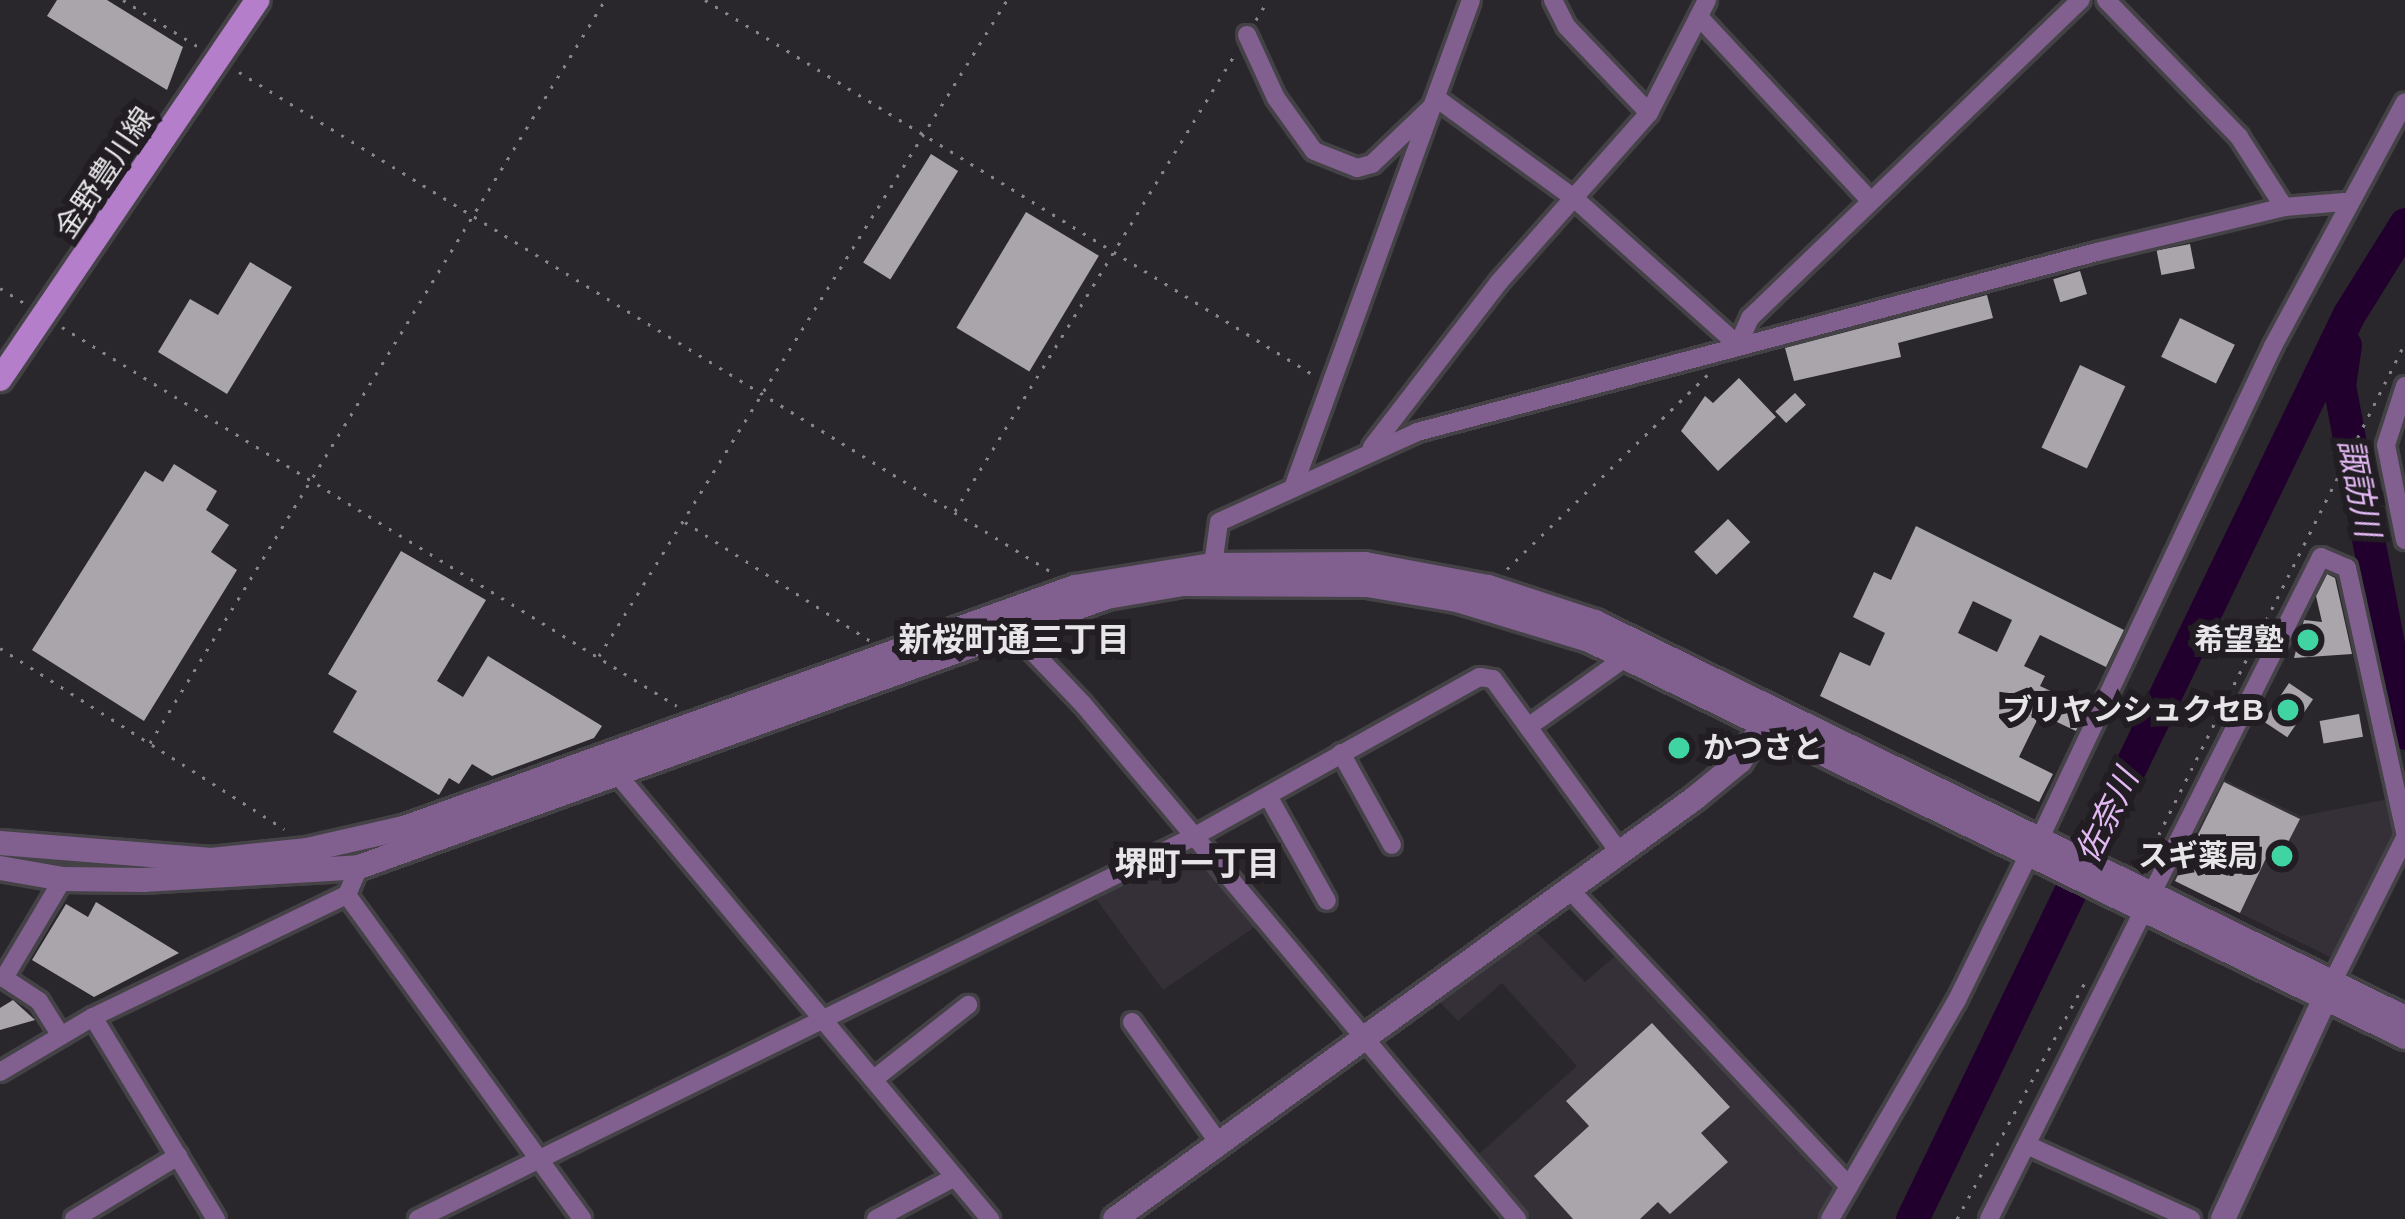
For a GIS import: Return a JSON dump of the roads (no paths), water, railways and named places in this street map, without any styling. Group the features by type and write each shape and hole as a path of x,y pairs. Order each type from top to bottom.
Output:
{"main road":[{"name":"金野豊川線","path":"0,379 258,0"}],"street":[{"path":"1293,488 1471,0"},
{"path":"1553,0 1566,26 1649,112"},
{"path":"1738,345 1750,318 2081,0"},
{"path":"2106,0 2239,137 2284,207"},
{"path":"1369,451 1649,112 1703,9 1869,199"},
{"path":"1247,34 1276,98 1314,151 1357,169 1372,164 1438,100"},
{"path":"1438,100 1574,198 1738,345"},
{"path":"1830,1219 2041,848 2344,202 2405,102"},
{"path":"1213,565 1219,522 1369,451 1528,398 2284,207 2344,202"},
{"path":"2405,386 2386,445 2405,540"},
{"path":"1989,1219 2029,1146 2139,892 2321,557 2347,568 2405,835 2223,1219"},
{"path":"0,843 211,860 307,850 404,827 886,650 1075,587 1213,565 1365,564 1488,587 1595,622 1770,714 2139,892 2405,1037"},
{"path":"0,868 63,879 359,866 1009,627 1183,584 1312,581 1456,599 1548,623 1770,714"},
{"path":"1009,627 1195,836 1517,1219"},
{"path":"1528,727 1626,657"},
{"path":"418,1219 821,1015 1195,836 1480,676 1493,679 1619,852"},
{"path":"1115,1219 1740,761 1770,714"},
{"path":"1341,753 1392,845"},
{"path":"617,774 990,1219"},
{"path":"1268,796 1327,901"},
{"path":"0,1072 93,1017 347,895 359,866"},
{"path":"61,1036 39,1001 2,977 63,879"},
{"path":"1569,889 1849,1186"},
{"path":"347,895 581,1219"},
{"path":"2328,991 2405,1018"},
{"path":"874,1079 968,1005"},
{"path":"93,1017 216,1219"},
{"path":"1132,1022 1219,1143"},
{"path":"2029,1146 2191,1219"},
{"path":"74,1219 178,1156"},
{"path":"876,1219 955,1177"}],"waterway":[{"name":"佐奈川","path":"1912,1219 2349,314 2405,224"},
{"name":"諏訪川","path":"2345,345 2339,385 2405,733"}],"place":[{"name":"希望塾","path":"2308,640"},
{"name":"ブリヤンシュクセB","path":"2288,710"},
{"name":"かつさと","path":"1679,748"},
{"name":"スギ薬局","path":"2282,856"}],"district":[{"name":"新桜町通三丁目","path":"1014,640"},
{"name":"堺町一丁目","path":"1197,864"}]}
